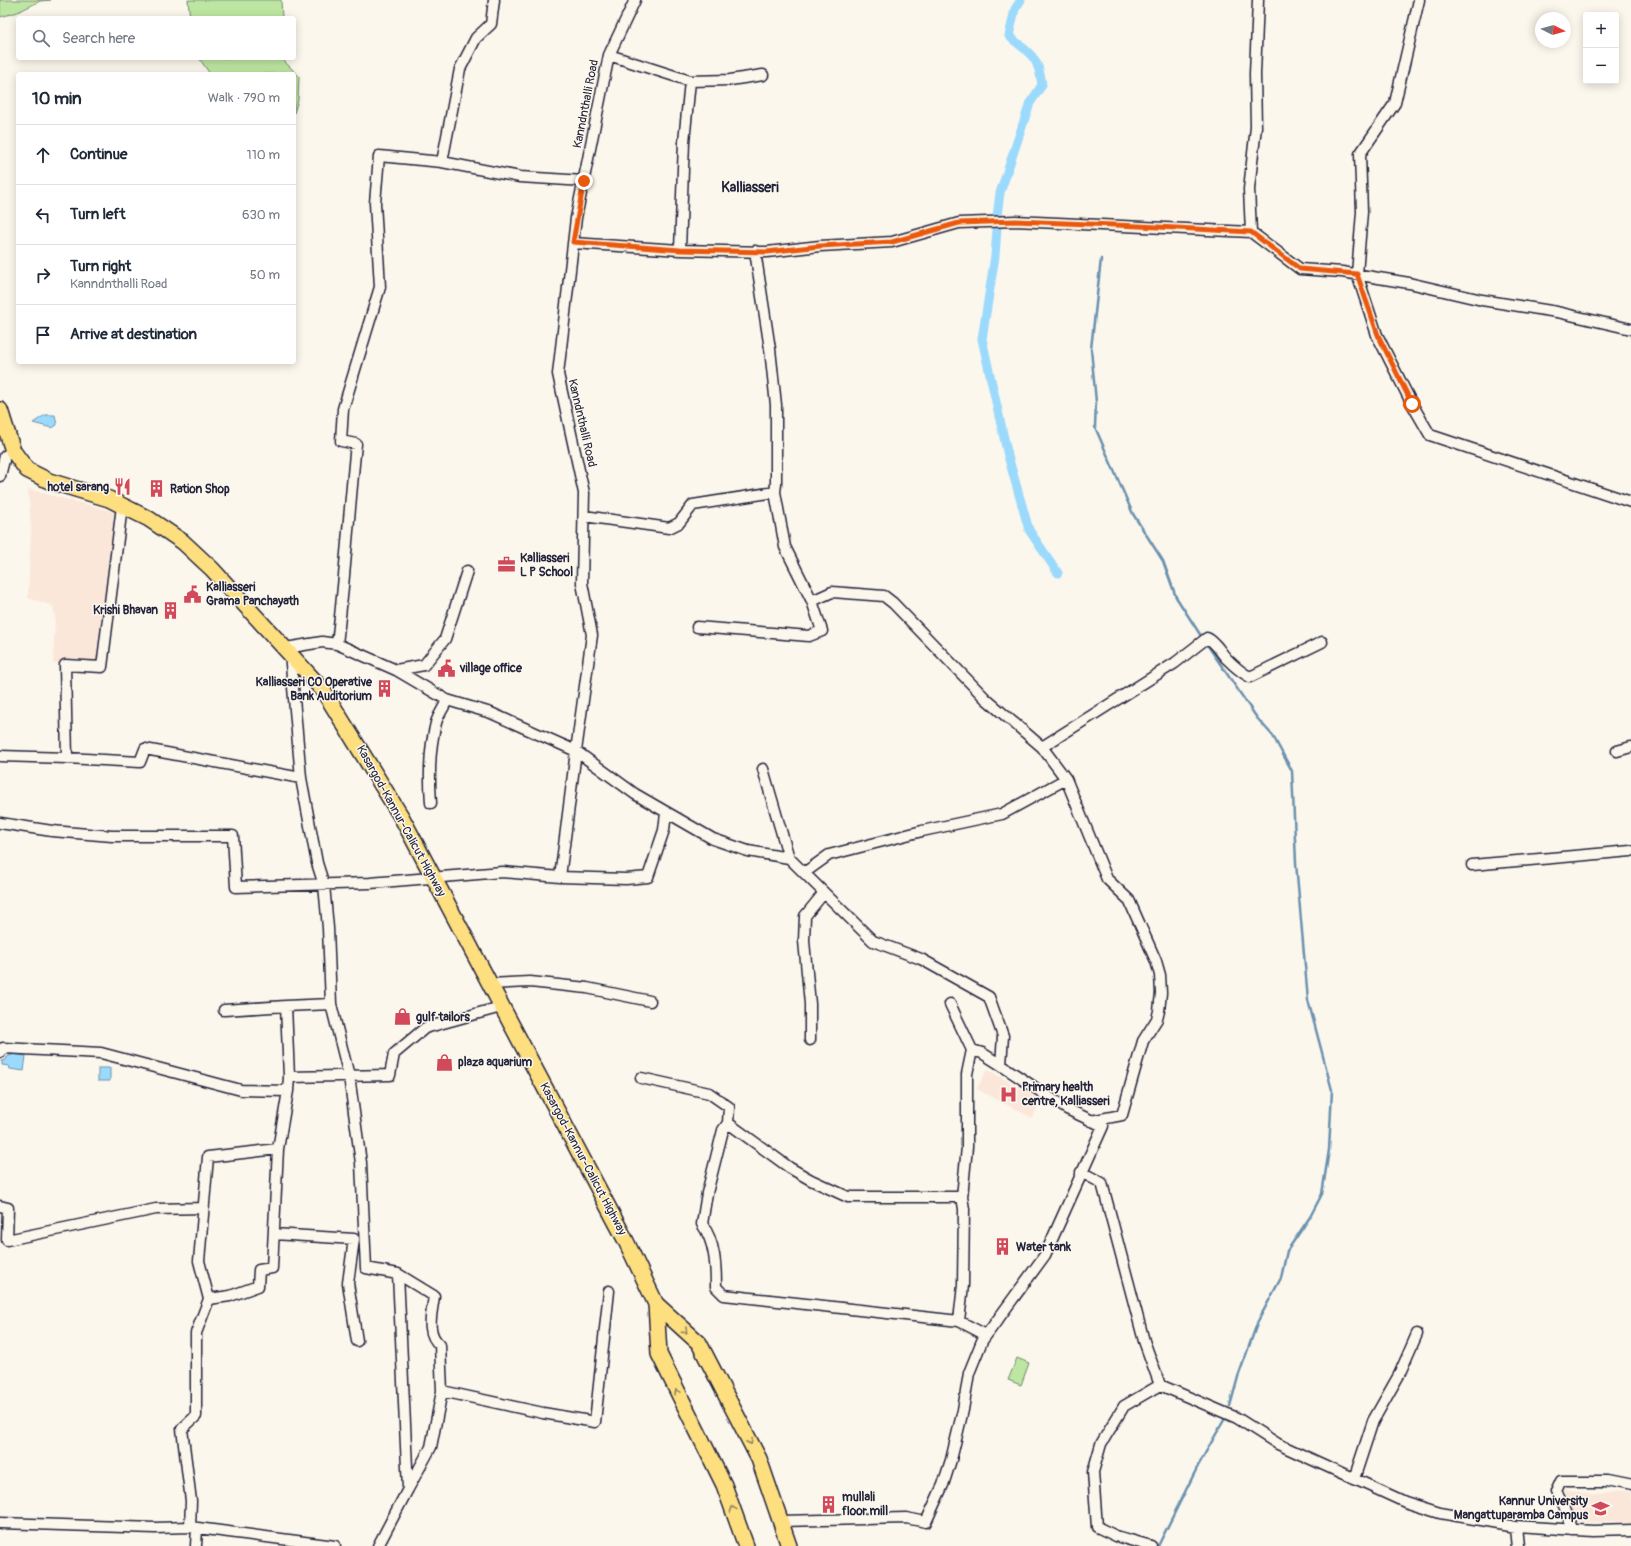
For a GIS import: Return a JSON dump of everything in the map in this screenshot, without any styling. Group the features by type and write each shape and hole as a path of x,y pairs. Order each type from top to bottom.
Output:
{"highway":[{"name":"Kasargod-Kannur-Calicut Highway","path":"0,410 13,451 27,470 49,481 109,499 149,519 183,542 212,569 324,690 402,818 501,1007 580,1151 625,1239 656,1304 659,1354 724,1485 746,1546"},
{"name":"Kasargod-Kannur-Calicut Highway","path":"656,1304 699,1343 759,1459 789,1546"}],"street":[{"path":"442,162 460,69 476,38 491,24 494,0"},
{"name":"Kanndnthalli Road","path":"560,877 592,635 582,583 584,493 558,374 573,242 609,55 635,0"},
{"path":"1251,232 1249,188 1256,127 1255,74 1258,0"},
{"path":"1420,0 1395,103 1360,154 1362,212 1357,274 1378,335 1412,404 1430,435 1631,502"},
{"path":"609,55 690,81 730,80 763,75"},
{"path":"680,250 684,142 690,81"},
{"path":"337,644 346,569 348,523 356,444 341,441 343,409 380,287 375,203 379,156 442,162 520,177 584,181"},
{"path":"573,242 680,250 755,251 892,242 959,223 1007,221 1251,232 1300,269 1357,274 1409,283 1482,300 1557,312 1631,329"},
{"path":"697,627 808,636 822,631 812,601 785,547 775,492 776,405 770,349 755,251"},
{"path":"0,476 5,456 13,451"},
{"path":"584,516 669,528 679,523 693,505 775,492"},
{"path":"66,758 65,665 102,667 122,506"},
{"path":"396,670 424,665 445,639 467,571"},
{"path":"812,601 832,592 884,596 893,603 986,699 1042,747 1066,779 1107,879 1129,900 1156,961 1160,975 1161,993 1159,1011 1157,1018 1143,1041 1122,1114 1092,1121"},
{"path":"1042,747 1175,663 1203,641 1250,677 1322,642"},
{"path":"378,1546 430,1447 442,1390 440,1345 434,1340 430,1333 434,1296 398,1274 366,1268 361,1163 349,1076 331,1004 328,928 324,885 317,864 301,778 288,651 322,642 337,644 396,670 447,700 491,713 576,751 635,794 713,839 748,851 789,858"},
{"path":"431,803 429,776 431,754 436,722 447,700"},
{"path":"1617,751 1631,747"},
{"path":"0,756 140,762 145,748 301,778"},
{"path":"763,769 789,858 823,894 873,941 921,959 990,997 1003,1036 1001,1065"},
{"path":"804,873 829,855 922,831 1002,814 1066,779"},
{"path":"0,823 52,831 112,836 233,836 236,887 324,885 502,872 560,877 626,879 648,877 664,830 666,813"},
{"path":"1472,865 1631,851"},
{"path":"810,1040 810,1004 804,940 805,916 823,894"},
{"path":"489,984 530,982 587,988 650,1001"},
{"path":"224,1010 331,1004"},
{"path":"950,1004 972,1050 967,1074 967,1147 962,1197 964,1209 963,1285 959,1321"},
{"path":"209,1299 230,1296 258,1286 259,1270 272,1268 278,1149 289,1077 286,1006"},
{"path":"289,1077 390,1075 394,1054 425,1028 501,1007"},
{"path":"0,1053 3,1048 101,1053 241,1090 288,1090"},
{"path":"781,1521 906,1518 926,1522 943,1485 952,1460 964,1410 969,1373 982,1341 1045,1255 1081,1172 1103,1126 1067,1109 982,1053 972,1050"},
{"path":"641,1078 709,1093 729,1107 728,1123 723,1130 707,1193 702,1224 707,1230 716,1259 716,1287 724,1295 959,1321 986,1335"},
{"path":"728,1123 790,1168 810,1180 848,1196 962,1197"},
{"path":"196,1546 182,1430 196,1416 196,1333 209,1299 199,1261 208,1157 278,1149"},
{"path":"1081,1172 1102,1183 1144,1341 1160,1385 1237,1418 1278,1444 1405,1502 1440,1512 1515,1526 1574,1530 1631,1530"},
{"path":"0,1206 8,1208 7,1240 156,1208 203,1208"},
{"path":"274,1234 354,1238 348,1283 357,1341"},
{"path":"398,1274 408,1489"},
{"path":"442,1390 543,1413 595,1422 609,1291"},
{"path":"1354,1479 1373,1421 1399,1375 1417,1334"},
{"path":"1151,1546 1116,1536 1097,1527 1093,1472 1101,1444 1124,1406 1160,1385"},
{"path":"1574,1530 1556,1492 1561,1481 1606,1481 1631,1486"},
{"path":"0,1523 194,1528 335,1546"},
{"path":"1515,1526 1517,1546"}],"shaded area":[{"path":"28,489 115,512 99,665 53,663 55,615 53,606 28,598 31,528"},
{"name":"Primary health centre, Kalliasseri","path":"987,1069 1041,1100 1032,1118 977,1089"},
{"name":"Kannur University Mangattuparamba Campus","path":"1564,1491 1631,1494 1631,1523 1575,1522"}],"green space":[{"path":"0,0 51,0 40,1 18,12 0,17"},
{"path":"188,0 281,0 282,16 190,16"},
{"path":"200,60 284,60 295,72 209,72"},
{"path":"296,73 299,76 298,100 296,106"},
{"path":"1017,1358 1029,1363 1021,1385 1008,1380"}],"water":[{"path":"45,415 55,415 57,425 52,428 33,423"},
{"path":"14,1054 26,1056 24,1071 10,1069 9,1066 2,1065 2,1061"},
{"path":"98,1068 110,1068 110,1081 98,1081"}],"waterway":[{"path":"997,216 1000,193 1030,103 1042,85 1036,61 1009,36 1015,9 1021,0"},
{"path":"997,229 995,256 982,339 1008,456 1029,530 1058,573"},
{"path":"1101,259 1091,349 1096,402 1095,427 1133,514 1163,561 1176,597 1203,639"},
{"path":"1206,643 1257,718 1273,736 1292,771 1296,863 1308,1000 1332,1090 1329,1150 1322,1194 1310,1217 1287,1251 1281,1278 1258,1321 1238,1377 1230,1406"},
{"path":"1158,1546 1198,1466 1224,1420"}],"place":[{"name":"hotel sarang","path":"122,487"},
{"name":"Ration Shop","path":"157,489"},
{"name":"Kalliasseri L P School","path":"507,565"},
{"name":"Kalliasseri Grama Panchayath","path":"193,594"},
{"name":"Krishi Bhavan","path":"171,610"},
{"name":"village office","path":"447,668"},
{"name":"Kalliasseri CO Operative Bank Auditorium","path":"385,689"},
{"name":"gulf tailors","path":"403,1017"},
{"name":"plaza aquarium","path":"445,1062"},
{"name":"Primary health centre, Kalliasseri","path":"1009,1094"},
{"name":"Water tank","path":"1003,1247"},
{"name":"mullali floor mill","path":"829,1504"},
{"name":"Kannur University Mangattuparamba Campus","path":"1601,1508"}],"district":[{"name":"Kalliasseri","path":"750,187"}],"route":[{"path":"584,181 576,218 573,242 680,250 767,252 820,246 892,242 959,223 1015,221 1251,232 1300,269 1357,274 1378,335 1412,404"}]}
